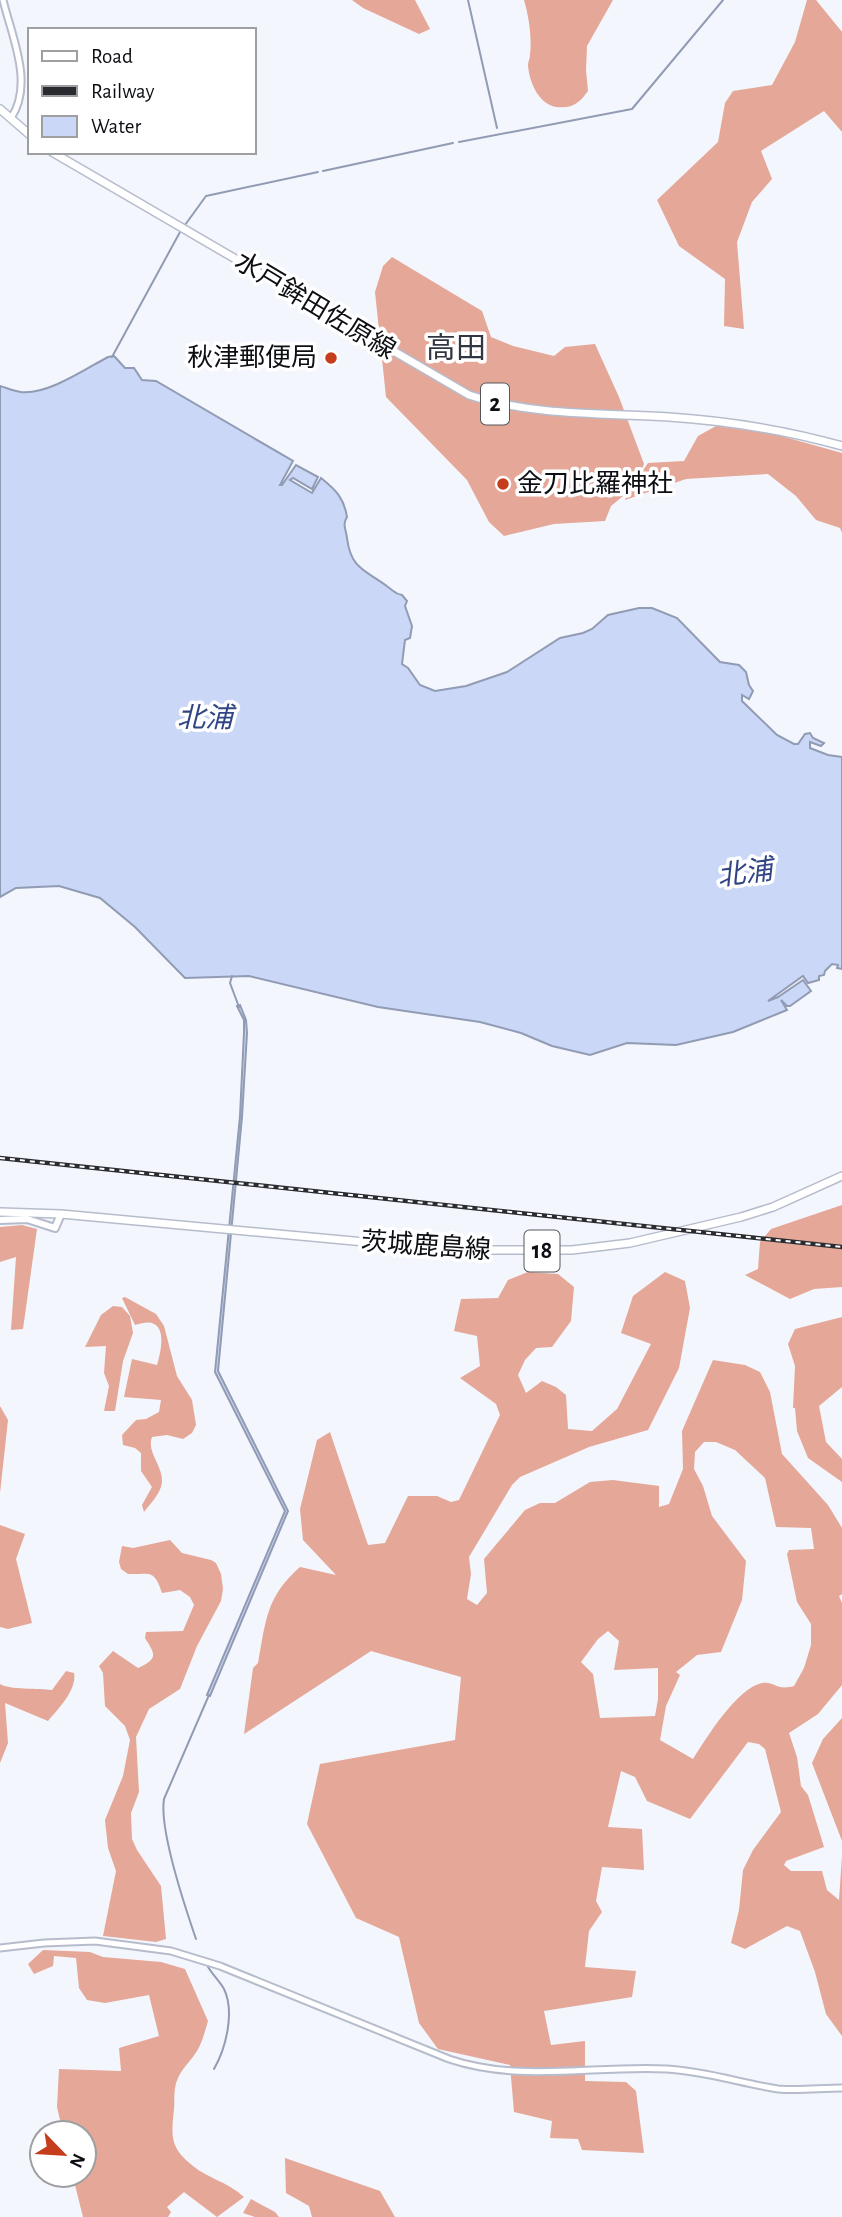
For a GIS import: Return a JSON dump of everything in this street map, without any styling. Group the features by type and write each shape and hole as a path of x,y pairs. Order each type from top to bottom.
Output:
{"main road":[{"path":"0,109 28,133"},
{"name":"水戸鉾田佐原線","path":"55,154 469,395 513,408 758,426 842,446"},
{"name":"茨城鹿島線","path":"0,1212 61,1213 451,1250 572,1250 630,1243 741,1217 773,1207 842,1176"},
{"path":"0,1220 27,1219 55,1228 61,1213"}],"street":[{"path":"4,0 22,82 18,107 11,118"},
{"path":"0,1948 95,1941 191,1956 242,1974 449,2059 488,2069 524,2073 668,2069 782,2089 842,2088"}],"shaded area":[{"path":"352,0 415,0 430,29 419,34 363,8"},
{"path":"524,0 613,0 587,46 588,91 572,106 557,107 545,102 533,85 528,65 531,48 530,27"},
{"path":"807,0 816,0 842,32 842,132 824,111 761,151 772,179 752,202 737,242 744,329 724,326 725,279 679,246 657,200 718,142 725,103 733,91 772,85 795,42"},
{"path":"392,257 482,311 491,337 513,346 554,356 565,347 595,344 619,397 644,464 638,478 648,463 684,461 698,436 716,426 774,434 842,453 842,533 840,528 816,520 796,496 768,474 686,479 625,500 629,491 611,506 605,521 554,524 504,536 489,522 467,480 386,397 375,292 383,266"},
{"path":"842,1205 842,1287 814,1289 790,1299 745,1275 758,1269 760,1242 771,1229"},
{"path":"22,1225 37,1229 23,1329 11,1330 16,1257 0,1262 0,1227"},
{"path":"528,1272 558,1274 574,1287 571,1321 552,1347 536,1348 525,1360 518,1375 526,1393 542,1381 566,1395 568,1429 592,1431 617,1409 651,1344 621,1333 633,1296 665,1272 685,1281 690,1308 679,1368 648,1430 589,1447 520,1477 512,1485 469,1557 471,1574 467,1599 477,1605 487,1593 484,1559 525,1510 540,1503 555,1503 590,1482 613,1480 659,1486 659,1507 669,1504 683,1469 682,1431 713,1360 745,1365 760,1372 770,1392 782,1454 828,1505 842,1528 842,1594 839,1596 842,1603 842,1685 818,1714 789,1733 797,1757 801,1786 808,1795 824,1847 786,1861 784,1865 791,1871 822,1871 827,1890 839,1900 842,1856 842,2036 826,2014 800,1931 787,1926 745,1949 731,1943 739,1910 743,1870 753,1850 781,1812 765,1749 759,1744 748,1742 690,1819 647,1801 635,1777 621,1771 608,1827 642,1829 644,1870 602,1867 596,1901 602,1912 589,1931 585,1967 636,1971 632,1997 544,2011 551,2045 585,2041 585,2081 626,2082 636,2091 644,2153 582,2150 578,2139 550,2138 552,2121 514,2112 510,2065 438,2049 419,2023 399,1937 356,1918 307,1824 320,1764 455,1740 461,1677 371,1651 244,1734 253,1668 258,1663 269,1610 274,1599 300,1567 336,1575 303,1540 300,1509 317,1440 330,1432 368,1545 385,1543 408,1496 437,1496 451,1502 459,1500 500,1415 496,1404 460,1378 480,1366 477,1336 454,1331 461,1299 498,1298 508,1280","holes":["704,1442 716,1442 735,1450 765,1478 776,1527 811,1528 814,1549 789,1550 787,1554 797,1602 811,1624 811,1645 804,1668 794,1686 762,1683 752,1687 723,1715 693,1759 660,1740 666,1706 680,1675 676,1672 697,1655 721,1652 742,1600 746,1561 712,1516 703,1486 694,1469 695,1452","608,1631 619,1641 614,1670 658,1668 655,1716 600,1718 593,1674 581,1662 598,1639"]},
{"path":"125,1297 156,1314 164,1326 177,1376 192,1400 196,1425 192,1433 183,1439 167,1435 152,1437 151,1448 162,1482 158,1494 144,1512 142,1505 152,1487 141,1471 141,1453 135,1448 123,1445 122,1435 136,1420 146,1419 159,1412 161,1400 124,1397 132,1359 157,1365 161,1333 153,1323 135,1325 122,1298"},
{"path":"113,1306 122,1307 130,1316 133,1333 123,1361 115,1411 104,1411 109,1386 104,1373 106,1346 85,1347 101,1315"},
{"path":"842,1317 842,1387 819,1406 826,1442 842,1459 842,1482 808,1458 797,1431 793,1408 795,1366 788,1344 795,1329"},
{"path":"0,1406 8,1420 0,1493"},
{"path":"0,1525 25,1534 16,1559 32,1623 8,1629 0,1627"},
{"path":"170,1540 182,1553 216,1563 223,1589 221,1601 197,1646 180,1689 149,1709 136,1737 139,1792 131,1813 132,1839 161,1886 166,1939 156,1942 103,1936 116,1871 108,1848 105,1820 123,1776 130,1740 125,1726 105,1706 103,1673 99,1666 113,1651 138,1668 150,1661 153,1655 145,1638 146,1632 183,1631 194,1605 190,1597 180,1590 162,1593 153,1576 128,1574 121,1569 119,1562 122,1546 133,1548"},
{"path":"66,1671 74,1673 73,1686 48,1721 5,1703 8,1743 0,1763 0,1684 52,1690"},
{"path":"842,1718 842,1841 812,1763 823,1739"},
{"path":"43,1950 90,1952 103,1957 161,1962 185,1969 208,2021 199,2048 176,2082 174,2141 185,2160 244,2197 217,2217 184,2192 167,2207 171,2212 168,2217 83,2217 76,2189 98,2189 98,2119 60,2119 57,2107 59,2069 121,2071 119,2048 159,2036 149,1995 105,2003 87,2000 79,1988 76,1958 54,1956 53,1966 34,1974 28,1964"},
{"path":"285,2158 380,2191 395,2217 312,2217 309,2206 286,2193"},
{"path":"251,2199 279,2217 255,2217 243,2213"}],"water":[{"name":"北浦","path":"114,356 125,368 134,368 142,380 156,381 293,461 280,485 296,465 318,477 312,489 293,478 290,480 312,493 321,478 335,491 346,510 345,527 352,557 366,572 407,601 405,606 412,626 410,638 405,640 402,664 420,685 435,691 466,686 507,672 560,638 592,629 608,615 639,608 652,608 677,618 720,662 739,665 746,672 753,691 749,699 742,695 742,701 777,735 798,744 805,734 810,733 813,738 824,743 821,746 810,742 810,748 842,757 842,969 832,964 824,975 819,976 819,980 808,983 803,976 768,1001 803,980 811,991 790,1006 781,1000 787,1010 733,1032 676,1045 627,1043 590,1055 552,1046 521,1033 480,1022 378,1007 249,976 185,978 135,927 100,898 59,886 16,888 0,897 0,386 32,392 66,380"},
{"path":"240,1005 246,1020 247,1033 242,1117 218,1371 288,1511 210,1696 207,1695 285,1511 215,1372 240,1116 244,1020 237,1006"}],"waterway":[{"path":"468,0 497,128"},
{"path":"459,142 632,109 723,0"},
{"path":"323,171 453,143"},
{"path":"185,225 206,196 318,172"},
{"path":"112,357 180,232"},
{"path":"232,976 230,983 239,1007"},
{"path":"196,1939 169,1848 163,1813 164,1799 209,1695"},
{"path":"208,1967 224,1989 229,2008 228,2030 214,2069"}],"railway":[{"path":"0,1158 842,1247"}],"place":[{"name":"秋津郵便局","path":"331,358"},
{"name":"金刀比羅神社","path":"503,484"}],"district":[{"name":"高田","path":"456,349"}]}
